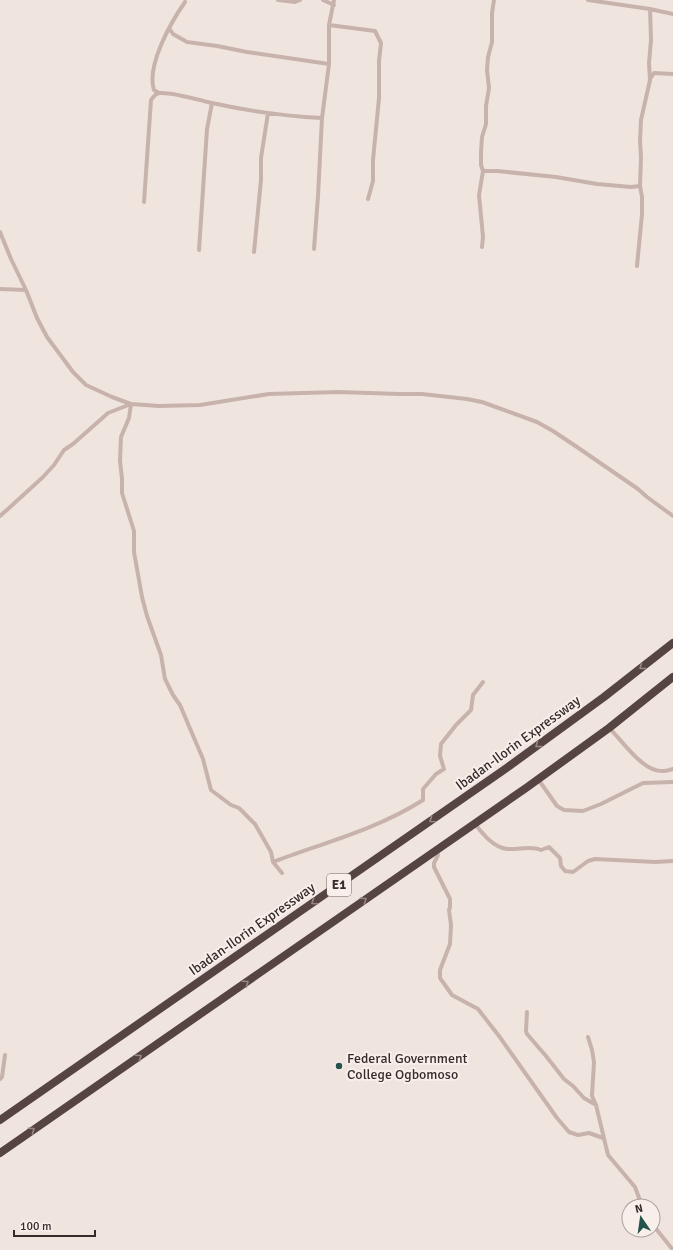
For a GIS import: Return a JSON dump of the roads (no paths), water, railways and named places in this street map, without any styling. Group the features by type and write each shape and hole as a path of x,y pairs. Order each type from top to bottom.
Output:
{"highway":[{"name":"Ibadan-Ilorin Expressway","path":"0,1120 508,766 604,697 673,643"},
{"name":"E1","path":"0,1153 475,824 609,728 673,677"}],"street":[{"path":"278,0 295,2 300,0"},
{"path":"323,0 334,5"},
{"path":"314,249 322,118 329,64 329,25 334,0"},
{"path":"482,247 483,237 479,195 483,171 481,165 481,152 482,137 486,124 489,88 487,70 488,57 492,42 492,13 494,0"},
{"path":"588,0 673,14"},
{"path":"623,6 624,0"},
{"path":"185,2 163,40 154,66 151,83 154,90 159,93 268,113 322,118"},
{"path":"637,266 642,214 642,197 640,186 641,120 650,80 650,9"},
{"path":"329,25 375,31 381,43 379,62 379,98 373,160 373,181 368,199"},
{"path":"169,28 173,34 188,42 329,64"},
{"path":"650,80 654,73 673,74"},
{"path":"144,202 151,100 159,93"},
{"path":"199,250 207,129 212,103"},
{"path":"254,252 262,180 261,158 268,113"},
{"path":"483,171 556,177 597,184 631,187 640,186"},
{"path":"0,232 37,318 47,337 73,372 86,385 102,393 131,404 159,406 200,405 268,394 338,392 422,394 482,402 536,422 552,430 638,489 673,516"},
{"path":"0,289 26,290"},
{"path":"0,516 43,476 64,450 73,444 108,413 131,404"},
{"path":"131,404 129,418 121,437 120,461 122,493 134,531 134,552 142,598 161,655 165,678 173,695 180,705 202,759 211,790 231,805 239,808 255,824 271,852 273,862 282,873"},
{"path":"273,862 357,832 405,812 423,800 423,789 436,774 444,769 440,756 441,744 456,725 471,710 473,695 483,682"},
{"path":"609,728 618,736 628,750 652,769 663,772 673,770"},
{"path":"538,779 557,806 564,810 582,811 601,804 642,783 673,782"},
{"path":"475,824 492,842 506,849 536,848 542,850 549,847 560,858 561,866 565,871 573,872 588,861 595,859 656,862 673,861"},
{"path":"436,851 438,855 434,863 434,867 450,899 449,910 451,925 450,944 440,970 440,978 452,995 478,1009 512,1054 556,1118 568,1132 578,1135 589,1133 603,1138"},
{"path":"527,1012 527,1034 564,1079 574,1086 584,1098 596,1105"},
{"path":"588,1037 594,1062 592,1096 596,1105 608,1155 635,1187 639,1198"},
{"path":"0,1079 2,1076 6,1055"},
{"path":"661,1236 673,1250"}],"place":[{"name":"Federal Government College Ogbomoso","path":"339,1066"}]}
